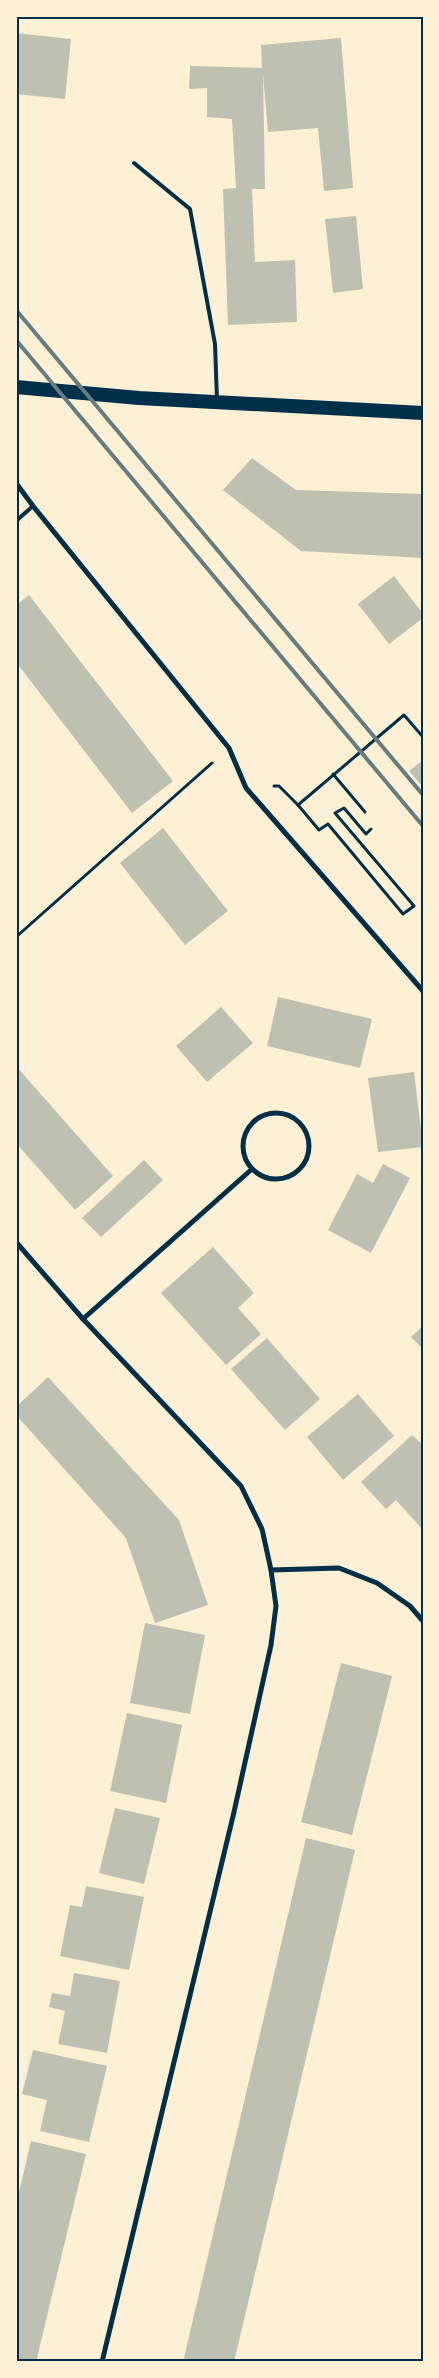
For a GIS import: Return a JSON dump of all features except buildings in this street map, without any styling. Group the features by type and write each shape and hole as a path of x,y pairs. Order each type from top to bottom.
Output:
{"highway":[{"path":"16,387 139,398 423,413"}],"street":[{"path":"16,482 33,506 229,748 246,788 423,990"},
{"path":"276,1112 287,1114 297,1120 304,1128 310,1143 307,1159 301,1168 293,1175 271,1179 252,1169 246,1160 243,1149 244,1138 252,1123 266,1114 276,1112"},
{"path":"83,1319 252,1169"},
{"path":"16,1242 83,1319 241,1486 262,1530 271,1570 276,1606 271,1645 232,1821 102,2362"},
{"path":"271,1570 339,1568 377,1583 410,1606 423,1621"}],"lane":[{"path":"134,163 190,209 215,344 217,402"},
{"path":"16,521 33,506"}],"path":[{"path":"372,829 366,834 344,808 335,813 414,906 403,914 328,824 319,830 298,805 404,715 423,737"},
{"path":"16,937 229,748"},
{"path":"333,774 365,812"}],"railway":[{"path":"16,310 423,795"},
{"path":"16,340 423,826"}]}
